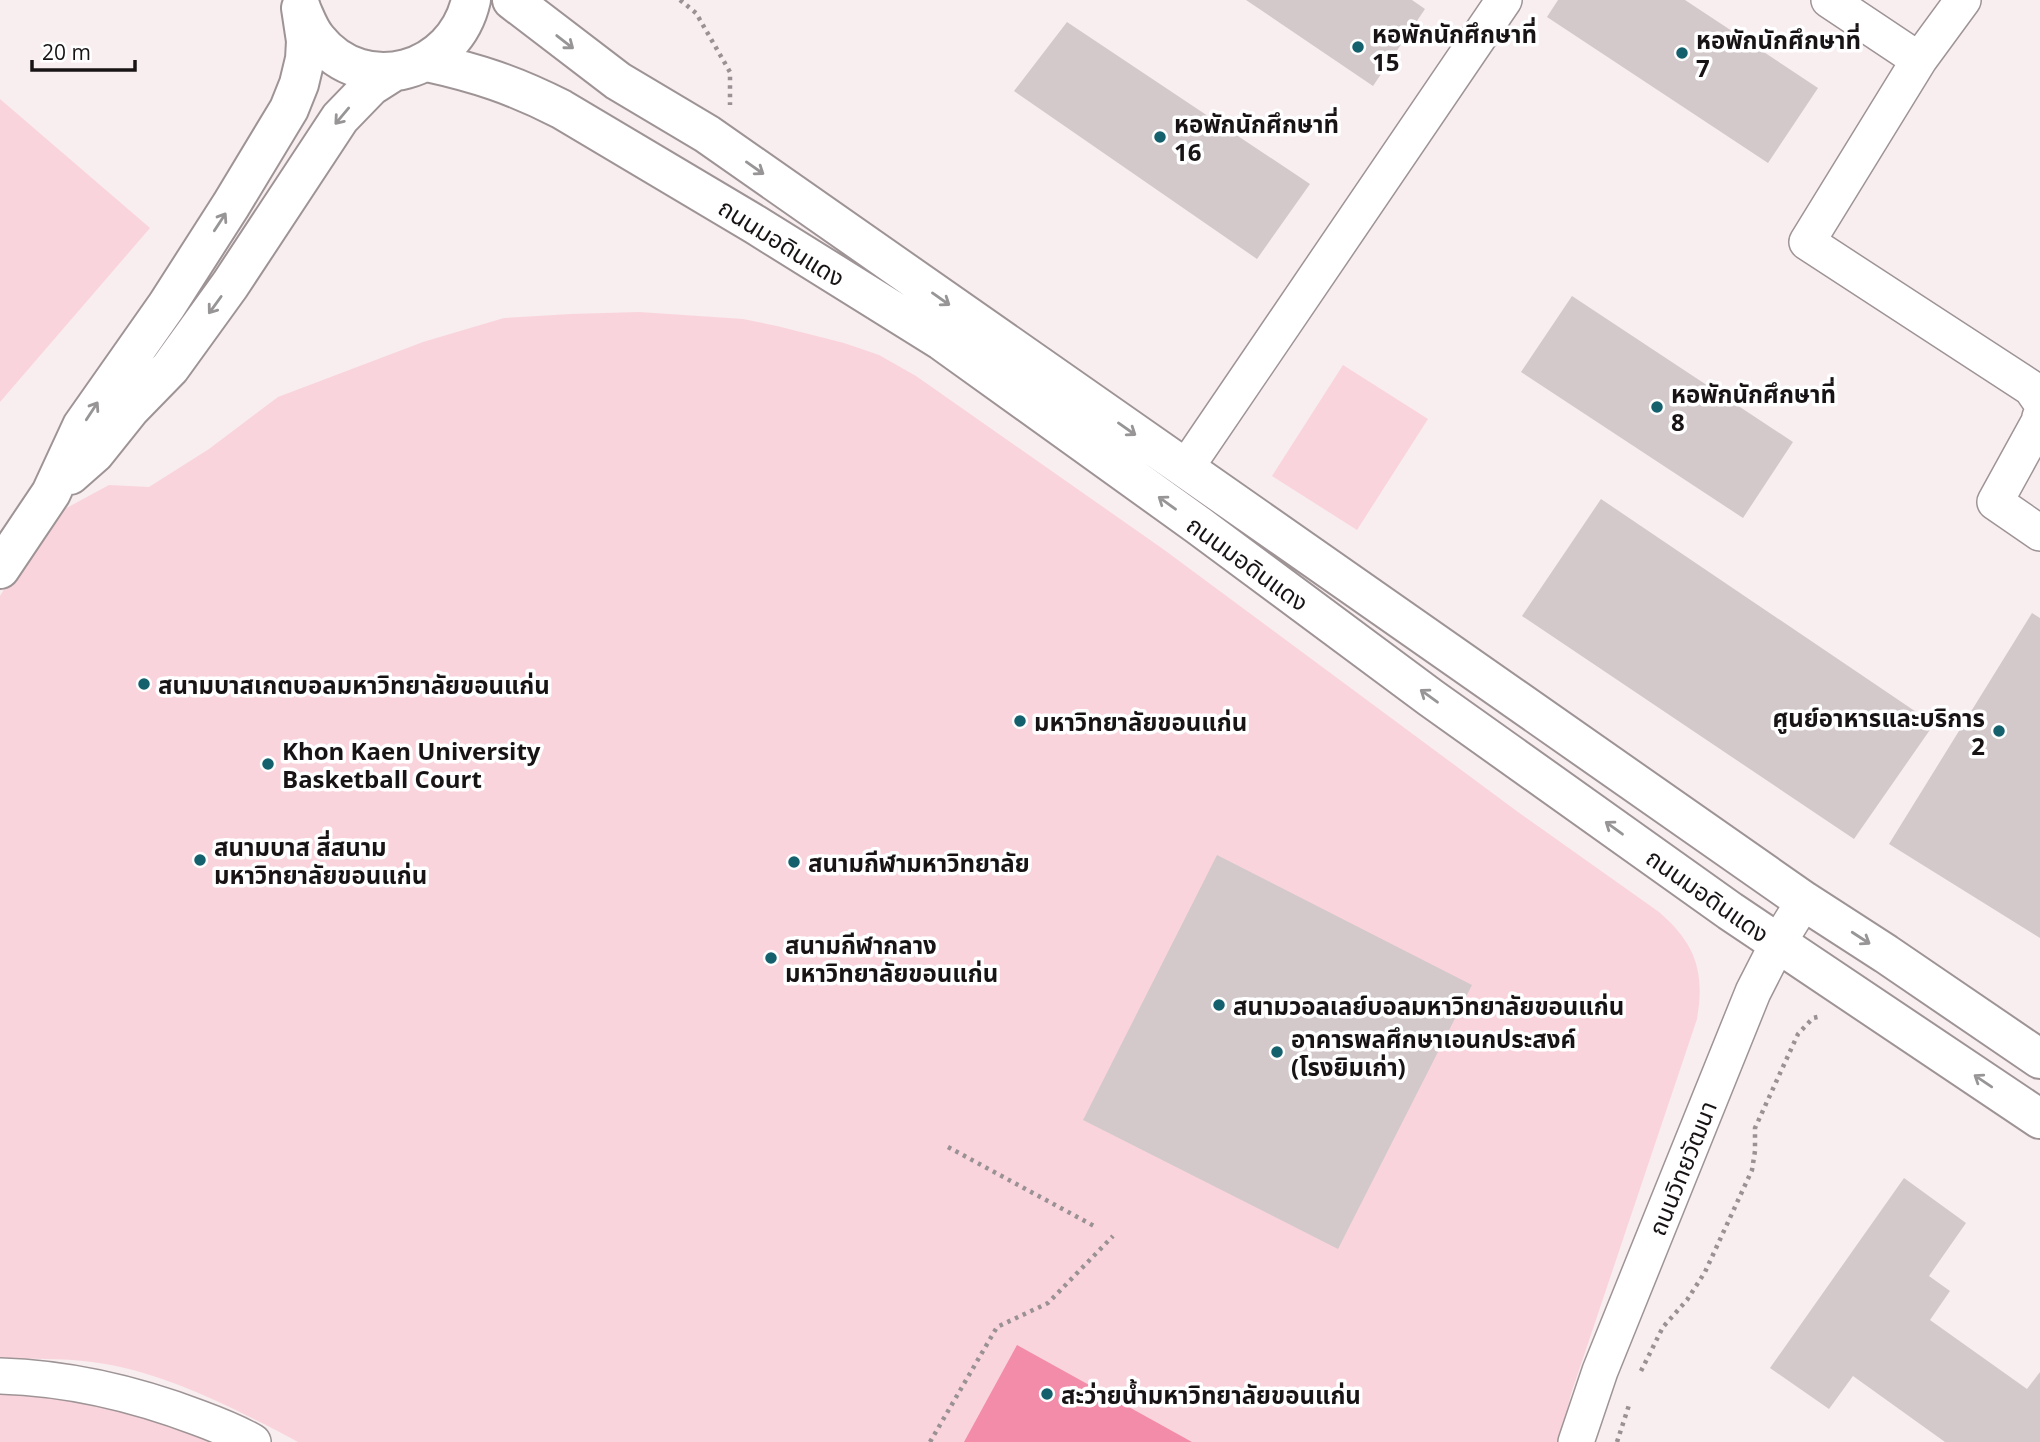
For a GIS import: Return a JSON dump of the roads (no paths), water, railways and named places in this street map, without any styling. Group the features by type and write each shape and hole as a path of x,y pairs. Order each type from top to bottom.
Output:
{"street":[{"path":"51,493 95,453 131,408 170,368 230,285 340,118 371,86 410,67 452,41 468,13 471,0"},
{"name":"ถนนมอดินแดง","path":"512,0 618,81 707,134 1804,901 2040,1059"},
{"path":"1185,469 1504,0"},
{"path":"1829,0 1919,60"},
{"path":"1964,0 1919,60 1807,242 2031,388 2040,401"},
{"path":"0,569 51,493 82,426 167,305 289,109 305,59 306,41 300,4"},
{"name":"ถนนมอดินแดง","path":"300,4 317,39 343,61 376,72 410,67 491,78 528,92 756,225 942,341 1198,525 1453,714 1730,911 2040,1119"},
{"path":"2040,417 1995,502 2040,533"},
{"name":"ถนนวิทยวัฒนา","path":"1576,1442 1610,1345 1753,992 1778,943 1804,901"},
{"path":"0,1376 93,1386 169,1406 240,1434 253,1442"}],"place":[{"name":"หอพักนักศึกษาที่ 15","path":"1358,47"},
{"name":"หอพักนักศึกษาที่ 7","path":"1682,53"},
{"name":"หอพักนักศึกษาที่ 16","path":"1160,137"},
{"name":"หอพักนักศึกษาที่ 8","path":"1657,407"},
{"name":"สนามบาสเกตบอลมหาวิทยาลัยขอนแก่น","path":"144,684"},
{"name":"มหาวิทยาลัยขอนแก่น","path":"1020,721"},
{"name":"ศูนย์อาหารและบริการ 2","path":"1999,731"},
{"name":"Khon Kaen University Basketball Court","path":"268,764"},
{"name":"สนามบาส สี่สนาม มหาวิทยาลัยขอนแก่น","path":"200,860"},
{"name":"สนามกีฬามหาวิทยาลัย","path":"794,862"},
{"name":"สนามกีฬากลาง มหาวิทยาลัยขอนแก่น","path":"771,958"},
{"name":"สนามวอลเลย์บอลมหาวิทยาลัยขอนแก่น","path":"1219,1005"},
{"name":"อาคารพลศึกษาเอนกประสงค์ (โรงยิมเก่า)","path":"1277,1052"},
{"name":"สะว่ายน้ำมหาวิทยาลัยขอนแก่น","path":"1047,1394"}]}
